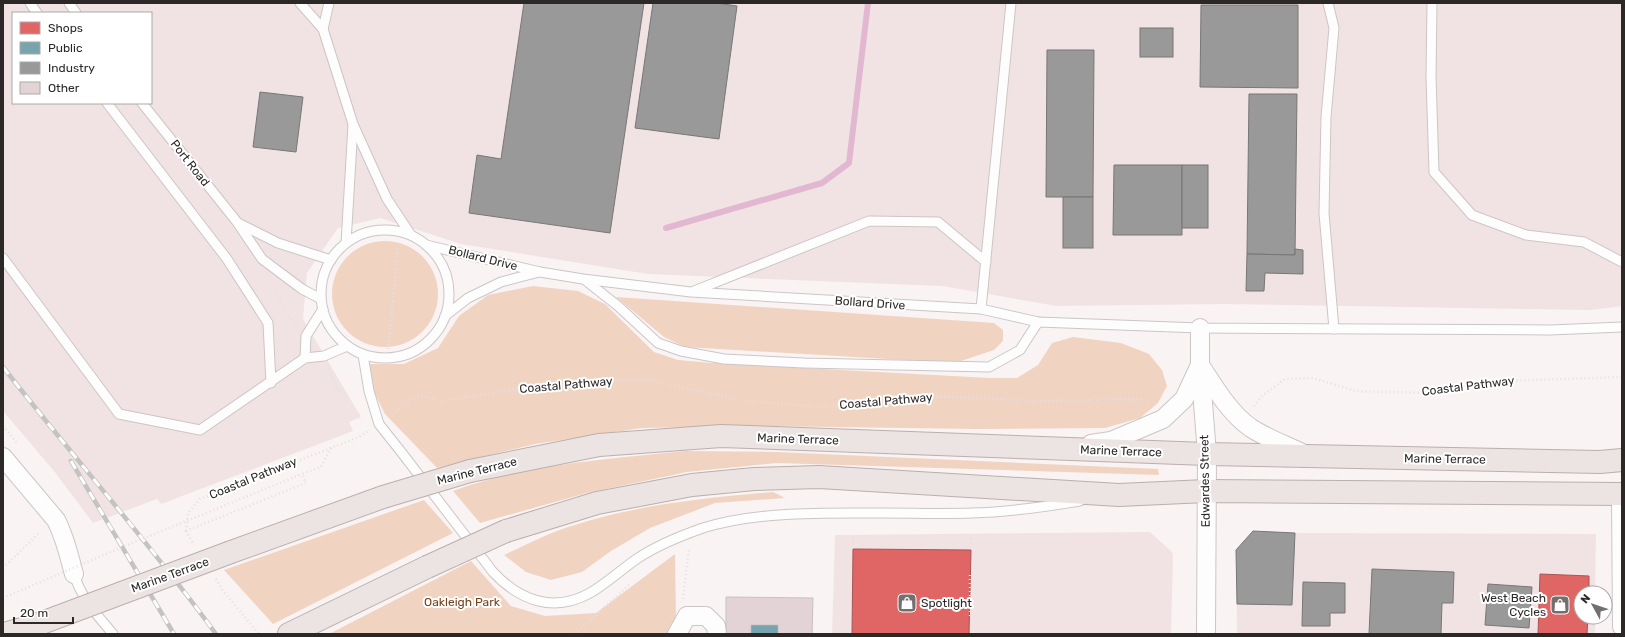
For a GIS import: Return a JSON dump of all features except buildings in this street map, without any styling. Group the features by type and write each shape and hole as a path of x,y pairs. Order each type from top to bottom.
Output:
{"highway":[{"name":"Marine Terrace","path":"4,634 39,624 383,497 470,471 599,445 721,436 1311,457 1600,462 1622,460"},
{"path":"289,634 427,567 506,531 597,503 692,485 754,479 819,477 1119,495 1206,491 1622,494"}],"street":[{"name":"Edwardes Street","path":"1200,328 1200,365 1207,454 1206,634"},
{"path":"1060,449 1110,441 1164,419 1184,399 1200,365"},
{"path":"1200,365 1221,396 1249,427 1311,457"},
{"path":"3,457 56,520 62,530 67,545 74,574"},
{"path":"1622,494 1622,627"},
{"path":"677,634 687,616 706,616 716,626 717,634"}],"lane":[{"path":"30,3 36,12"},
{"path":"69,3 75,12"},
{"path":"300,3 323,29 354,124 387,199 411,235"},
{"path":"323,29 329,3"},
{"path":"981,310 1011,3"},
{"path":"1328,3 1334,28 1326,117 1324,213 1334,329"},
{"path":"1432,3 1431,77 1434,172 1472,215 1526,235 1584,242 1622,262"},
{"path":"108,104 227,259 268,323 271,383"},
{"name":"Port Road","path":"143,104 237,222 262,259 302,289 321,299"},
{"path":"346,244 354,124"},
{"path":"691,292 868,221 938,222 986,262"},
{"name":"Port Road","path":"237,222 278,243 331,260"},
{"path":"394,230 411,235 426,244 438,258 446,274 449,296 446,316 436,334 421,347 403,356 383,358 363,355 347,346 332,330 323,309 321,299 323,279 331,260 337,251 346,244 360,235 376,231 394,230"},
{"name":"Bollard Drive","path":"426,244 540,272 583,279 691,292 981,310 1038,322 1200,328 1550,330 1622,327"},
{"path":"3,258 119,414 200,430 271,383 305,358 324,356 347,346"},
{"name":"Bollard Drive","path":"446,316 468,298 501,282 540,272"},
{"path":"583,279 618,306 658,343 682,351 724,359 804,363 989,367 1020,350 1038,322"},
{"path":"305,358 306,336 323,309"},
{"path":"363,355 369,391 379,424 493,572 514,591 533,600 552,603 580,598 600,587 650,552 675,538 704,528 738,520 792,515 972,513 1053,506 1119,495"},
{"path":"74,574 84,597 113,634"}],"path":[{"path":"388,349 398,246"},
{"name":"Coastal Pathway","path":"1243,421 1262,396 1285,379 1313,378 1355,391 1427,393 1500,381 1622,377"},
{"name":"Coastal Pathway","path":"3,598 127,545 302,474 306,484 186,531 188,514 200,500 359,437 418,395 442,401 541,384 647,379 744,401 820,407 920,396 1043,401 1143,399 1164,419"},
{"path":"302,474 321,467 332,447"},
{"path":"3,568 43,530"},
{"path":"186,531 198,551"},
{"path":"683,602 690,533"},
{"path":"853,543 854,536"},
{"path":"971,537 971,544"},
{"path":"970,573 970,616"},
{"path":"215,578 223,591 259,634"},
{"path":"574,634 632,583"}],"shaded area":[{"path":"3,3 1622,3 1622,306 1591,310 1224,304 1056,306 943,286 648,274 461,244 380,218 338,228 307,273 303,319 361,417 349,422 353,431 161,504 157,499 93,523 54,471 3,411"},
{"path":"1253,531 1295,533 1596,534 1595,585 1573,585 1573,625 1595,625 1595,634 1237,634 1236,550"},
{"path":"1150,532 1172,552 1173,555 1171,634 832,634 835,535"}],"green space":[{"path":"385,241 405,245 422,257 434,274 438,294 434,314 422,331 405,343 385,347 365,343 348,331 336,314 332,294 336,274 348,257 365,245"},
{"path":"533,286 578,291 605,304 654,352 678,360 990,378 1017,378 1038,365 1052,343 1073,337 1121,343 1149,354 1162,370 1167,386 1158,403 1140,418 1105,428 976,429 756,426 642,428 535,444 437,468 385,414 360,364 404,364 438,348 459,316 488,295"},
{"path":"616,297 994,323 1003,330 1003,341 994,350 955,363 685,347 664,337"},
{"path":"685,451 776,452 1158,469 1159,475 777,463 687,472 587,493 480,523 453,491 510,474 538,469 597,460"},
{"path":"773,492 785,498 715,503 650,528 611,551 582,572 551,580 526,572 504,555 557,531 610,515 691,500"},
{"path":"424,500 453,533 273,624 224,570"},
{"name":"Oakleigh Park","path":"675,554 676,622 668,634 329,634 471,561 511,606 545,616 596,613"}],"waterway":[{"path":"666,228 822,183 849,163 868,3"}],"railway":[{"path":"3,367 138,533 216,634"},
{"path":"71,461 174,634"}],"place":[{"name":"Spotlight","path":"907,603"},
{"name":"West Beach Cycles","path":"1560,605"}]}
